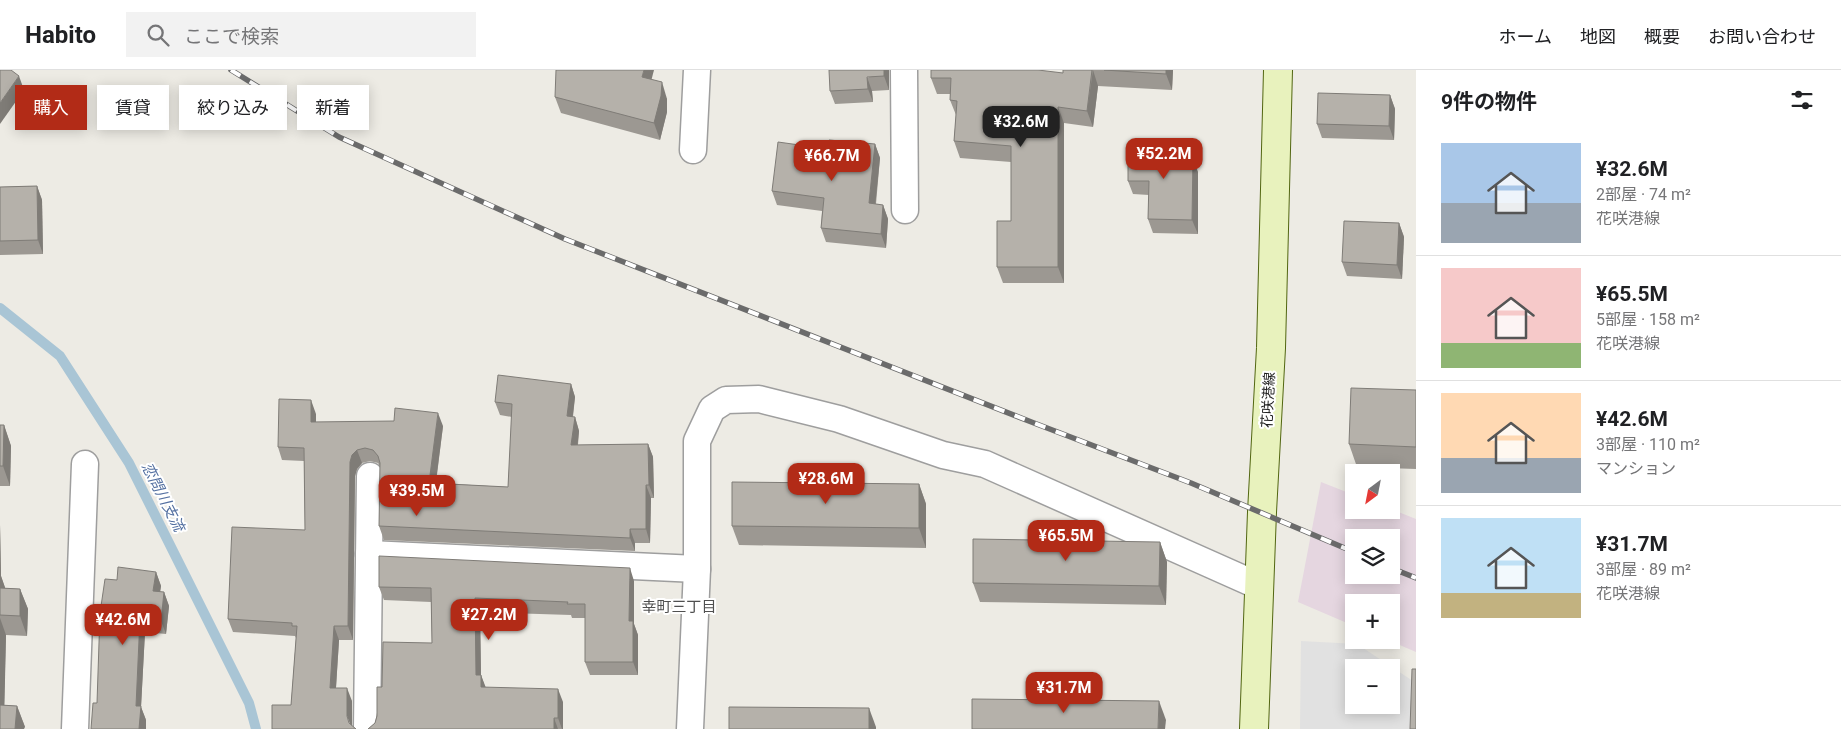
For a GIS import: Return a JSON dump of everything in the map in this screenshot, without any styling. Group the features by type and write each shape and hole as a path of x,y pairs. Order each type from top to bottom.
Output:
{"main road":[{"name":"花咲港線","path":"1254,729 1271,348 1278,70"}],"street":[{"path":"693,150 697,70"},
{"path":"904,70 905,210"},
{"path":"690,729 696,569 697,441 712,409 726,400 759,399 839,419 943,455 985,464 1259,586"},
{"path":"75,729 84,464"},
{"path":"366,729 370,476"},
{"path":"369,554 696,569"}],"shaded area":[{"path":"1321,482 1345,491 1345,519 1400,519 1400,513 1416,519 1416,652 1400,645 1400,594 1345,594 1345,622 1298,602"},
{"path":"1301,641 1345,643 1345,649 1365,649 1380,659 1345,659 1345,714 1400,714 1400,672 1416,683 1414,729 1300,729"}],"building":[{"path":"0,70 11,70 19,76 0,103"},
{"path":"556,70 644,70 642,77 662,82 661,96 654,123 555,97"},
{"path":"829,70 884,70 884,76 867,77 868,89 830,91"},
{"path":"931,70 1038,70 1063,73 1063,70 1092,70 1087,111 1058,107 1058,267 997,267 997,221 1011,221 1011,146 954,141 957,101 950,100 951,78 931,78"},
{"path":"1104,70 1166,70 1166,74"},
{"path":"1318,93 1390,95 1389,126 1317,124"},
{"path":"829,140 875,144 869,203 883,205 881,234 821,228 824,198 772,191 778,142 828,149"},
{"path":"1140,141 1173,141 1173,158 1193,158 1192,220 1148,219 1149,181 1128,181 1128,153 1140,154"},
{"path":"37,186 38,240 0,241 0,187"},
{"path":"1344,221 1399,223 1397,265 1342,262"},
{"path":"498,375 571,384 567,416 575,417 571,445 648,444 649,485 646,485 646,529 630,529 630,538 379,526 380,463 378,456 373,450 365,448 357,450 352,455 350,462 348,626 334,626 330,688 347,688 347,716 349,723 356,729 272,729 272,705 291,705 297,626 292,626 292,623 228,619 232,527 305,530 304,448 278,447 279,399 311,400 311,422 394,421 395,408 438,413 429,483 508,487 512,404 495,402"},
{"path":"1351,388 1416,390 1416,447 1349,444"},
{"path":"0,425 4,425 3,466 0,466"},
{"path":"732,482 919,484 919,528 732,526"},
{"path":"973,539 1160,542 1159,586 973,583"},
{"path":"379,556 630,568 629,621 633,621 633,662 585,662 585,604 475,598 476,675 481,675 481,687 558,689 558,718 554,718 554,729 368,729 375,723 377,716 377,687 382,687 383,642 432,643 431,588 379,587"},
{"path":"118,567 156,572 153,591 164,592 161,621 140,618 136,706 141,706 139,729 91,729 93,703 97,703 100,613 105,579 117,580"},
{"path":"0,588 20,589 20,616 0,615"},
{"path":"1412,669 1416,669 1416,729 1410,729"},
{"path":"972,699 1159,701 1158,729 972,729"},
{"path":"0,705 17,706 15,729 0,729"},
{"path":"729,707 869,708 869,729 729,729"}],"waterway":[{"name":"恋問川支流","path":"0,308 60,356 129,463 249,703 256,729"}],"railway":[{"path":"231,70 339,137 565,239 1191,483 1345,548"},
{"path":"1400,572 1416,578"}],"district":[{"name":"幸町三丁目","path":"679,607"}]}
